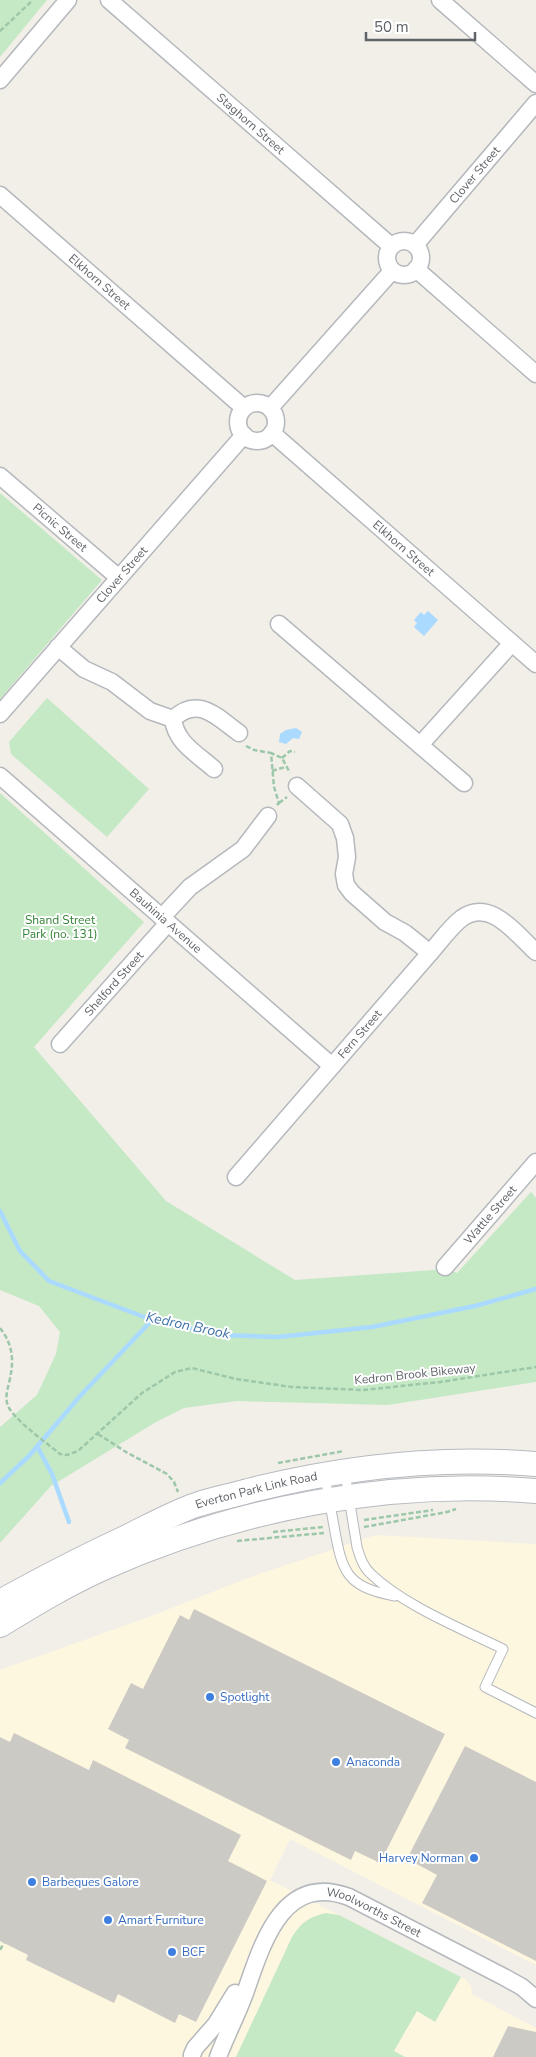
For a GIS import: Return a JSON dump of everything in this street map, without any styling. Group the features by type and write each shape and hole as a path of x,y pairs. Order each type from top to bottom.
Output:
{"main road":[{"name":"Everton Park Link Road","path":"0,1602 59,1569 198,1504 297,1479 334,1472 446,1462 498,1461 536,1464"},
{"name":"Everton Park Link Road","path":"0,1625 85,1578 145,1551 189,1535 243,1519 339,1499 387,1493 446,1489 536,1491"}],"street":[{"path":"0,80 68,0"},
{"name":"Staghorn Street","path":"109,0 391,246"},
{"path":"440,0 536,84 532,96 536,103"},
{"name":"Clover Street","path":"415,245 536,103"},
{"name":"Elkhorn Street","path":"0,195 244,408"},
{"path":"400,241 410,242 415,245 421,260 416,269 407,275 397,274 392,271 387,256 391,246 400,241"},
{"path":"416,269 536,374"},
{"path":"270,408 392,271"},
{"path":"254,403 270,408 276,423 268,437 253,440 244,435 239,425 240,413 244,408 254,403"},
{"name":"Elkhorn Street","path":"272,433 536,664"},
{"name":"Clover Street","path":"0,714 244,435"},
{"name":"Picnic Street","path":"0,476 119,578"},
{"path":"279,624 464,783"},
{"path":"420,746 512,643"},
{"path":"58,647 84,669 112,682 150,711 173,719"},
{"path":"173,719 181,711 194,707 213,714 239,733"},
{"path":"173,719 174,730 180,740 214,769"},
{"name":"Bauhinia Avenue","path":"0,776 332,1066"},
{"path":"297,786 340,824 345,838 347,856 344,874 346,885 352,893 385,922 405,933 430,952"},
{"name":"Shelford Street","path":"60,1044 165,920 190,887 243,849 268,816"},
{"name":"Fern Street","path":"236,1177 430,952 461,919 477,911 494,914 536,952"},
{"name":"Wattle Street","path":"445,1267 536,1162"},
{"name":"Woolworths Street","path":"191,2056 195,2048 216,2024 253,1966 278,1917 289,1904 311,1892 335,1892 350,1897 529,1988 536,1999"},
{"name":"Woolworths Street","path":"218,2057 244,1995 253,1966"}],"lane":[{"path":"334,1472 339,1499 341,1560 354,1580 368,1589 398,1596"},
{"path":"334,1472 339,1499 352,1522 360,1558 370,1573 398,1596 503,1649 484,1687 536,1713"}],"path":[{"path":"0,31 33,0"},
{"path":"239,733 238,740 242,744 254,750 282,758 285,766 298,782 297,786"},
{"path":"282,758 290,751 295,752"},
{"path":"268,816 279,803 272,771 271,754"},
{"path":"272,771 285,766"},
{"name":"Kedron Brook Bikeway","path":"0,1328 12,1350 13,1358 6,1396 8,1407 23,1424 60,1454 67,1455 78,1451 142,1393 175,1372 192,1368 236,1379 292,1387 363,1390 450,1380 536,1367"},
{"path":"97,1433 126,1452 167,1474 174,1482 180,1496"},
{"path":"364,1527 456,1509 448,1508 368,1520"},
{"path":"229,1542 326,1533"},
{"path":"0,1950 4,1943"}],"shaded area":[{"path":"376,1535 536,1544 536,1965 290,1839 270,1880 465,1979 471,1986 472,1994 536,2028 536,2057 0,2057 0,1670 149,1617 253,1576"}],"green space":[{"path":"0,0 47,0 0,57"},
{"path":"0,493 102,580 0,699"},
{"path":"47,698 149,789 107,837 11,754 9,742"},
{"name":"Shand Street Park (no. 131)","path":"0,793 144,922 34,1047 166,1201 295,1280 448,1269 457,1273 531,1192 536,1198 536,1382 388,1405 237,1401 184,1408 156,1422 51,1486 0,1543 0,1427 37,1395 56,1354 60,1332 39,1306 0,1290"},
{"path":"326,1913 339,1915 461,1977 435,2022 417,2011 394,2051 405,2057 236,2057 294,1933 315,1916"}],"water":[{"path":"428,611 438,620 424,636 414,627 417,623 414,620 421,612 424,615"},
{"path":"296,728 302,732 299,739 293,738 286,744 279,742 280,734 286,730"}],"building":[{"path":"194,1609 445,1734 380,1863 355,1851 351,1860 125,1748 129,1740 108,1729 131,1683 143,1689 180,1615 189,1620"},
{"path":"14,1733 89,1770 93,1760 241,1835 228,1861 267,1881 196,2022 179,2014 175,2023 118,1994 114,2003 26,1960 28,1955 0,1941 0,1737 10,1742"},
{"name":"Harvey Norman","path":"465,1746 536,1782 536,1961 422,1903 437,1875 415,1863 410,1853"},
{"path":"508,2026 536,2032 536,2057 493,2057"}],"waterway":[{"name":"Kedron Brook","path":"0,1211 20,1251 49,1281 152,1320 221,1335 278,1337 372,1327 475,1306 536,1289"},
{"path":"0,1483 29,1456 81,1395 152,1320"},
{"path":"37,1446 52,1474 69,1522"}],"place":[{"name":"Spotlight","path":"210,1697"},
{"name":"Anaconda","path":"336,1762"},
{"name":"Harvey Norman","path":"474,1858"},
{"name":"Barbeques Galore","path":"32,1882"},
{"name":"Amart Furniture","path":"108,1920"},
{"name":"BCF","path":"172,1952"}]}
